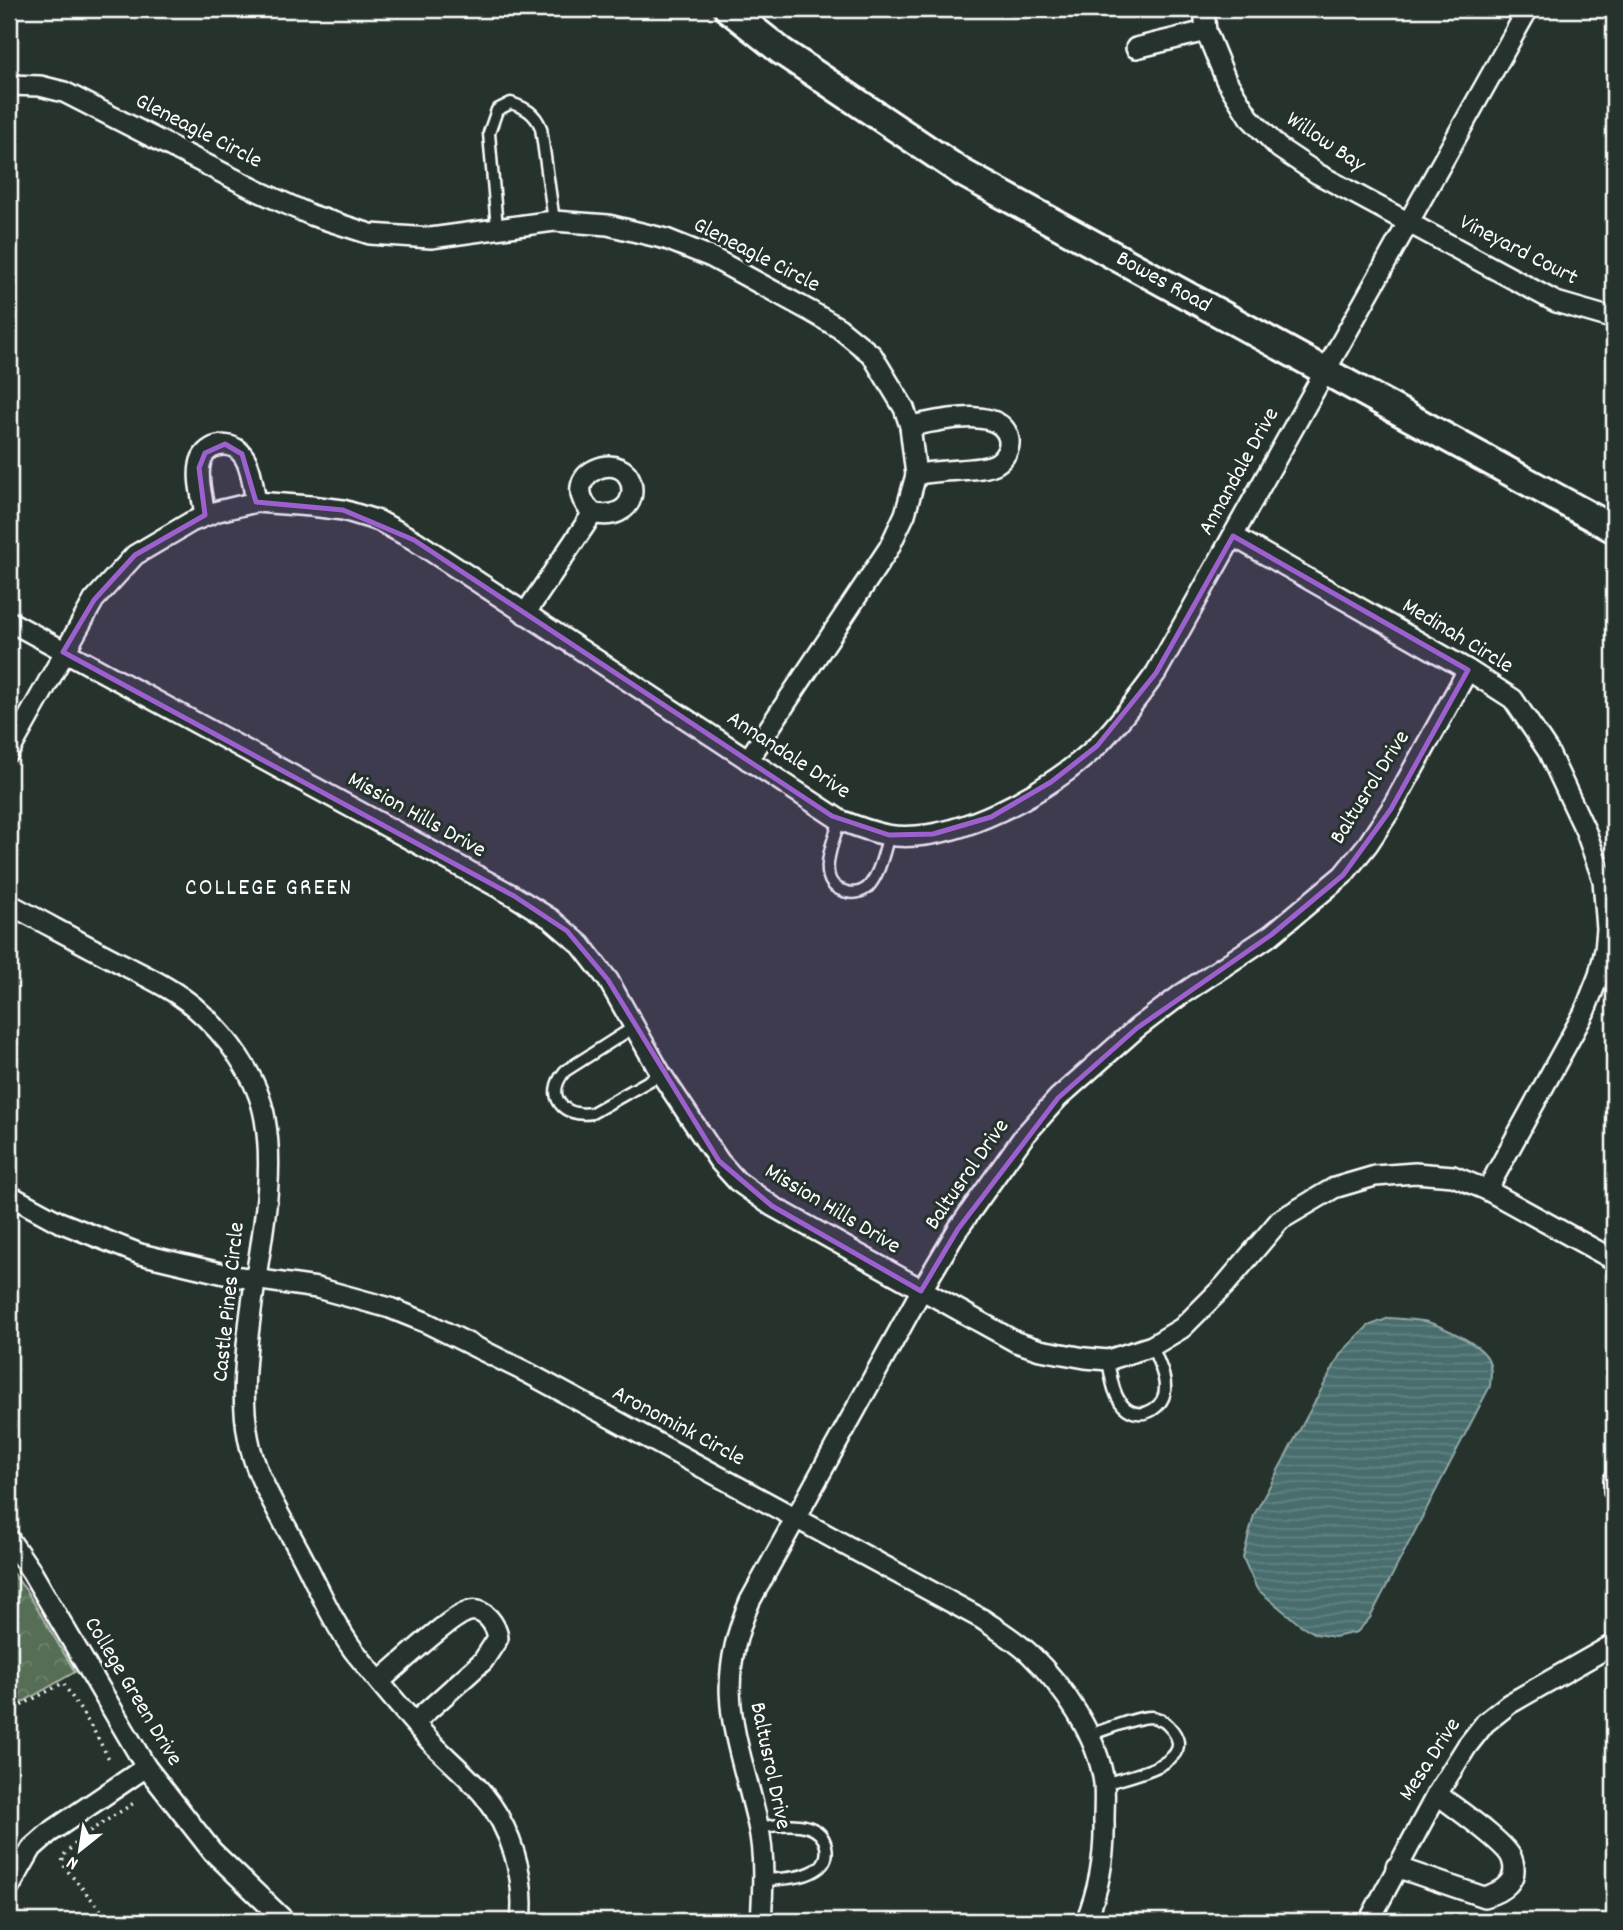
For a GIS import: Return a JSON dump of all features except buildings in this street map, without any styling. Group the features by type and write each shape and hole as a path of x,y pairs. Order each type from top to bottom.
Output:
{"main road":[{"name":"Bowes Road","path":"728,9 781,51 962,173 1614,529"}],"street":[{"name":"Willow Bay","path":"1204,9 1206,31 1226,80 1249,117 1279,148 1318,174 1408,221"},
{"name":"Annandale Drive","path":"9,752 94,600 135,555 205,515 256,502 343,510 379,521 414,540 840,820 889,835 933,834 991,817 1051,782 1097,746 1134,704 1156,673 1528,9"},
{"path":"1136,48 1206,31"},
{"name":"Gleneagle Circle","path":"9,85 40,86 64,92 258,191 311,215 370,234 431,238 554,221 608,225 666,239 711,257 839,328 872,355 904,408 911,426 916,475 905,514 889,548 748,760"},
{"name":"Vineyard Court","path":"1408,221 1556,302 1612,320"},
{"path":"911,426 986,418 1001,424 1009,444 1003,457 990,466 926,471 916,475"},
{"path":"205,515 199,468 205,453 218,445 225,444 242,454 248,466 256,502"},
{"path":"526,614 593,513"},
{"name":"Medinah Circle","path":"1233,536 1468,670 1513,699 1548,751 1586,832 1602,880 1606,929 1605,950 1599,975 1584,1013 1487,1189"},
{"name":"Mission Hills Drive","path":"9,621 551,919 581,945 608,980 661,1074 719,1161 737,1181 772,1206 1016,1342 1064,1355 1108,1360 1152,1346 1182,1328 1204,1308 1280,1220 1335,1188 1376,1175 1415,1173 1453,1176 1487,1189 1614,1260"},
{"name":"Baltusrol Drive","path":"761,1921 759,1827 738,1755 731,1719 732,1658 737,1633 750,1601 921,1291 990,1181 1024,1136 1059,1098 1137,1028 1182,994 1279,929 1343,875 1391,809 1468,670"},
{"name":"Castle Pines Circle","path":"9,904 151,979 192,1005 225,1038 251,1075 265,1118 268,1163 266,1206 245,1356 244,1411 256,1465 329,1610 352,1648 415,1722 483,1795 497,1815 519,1868 522,1891 521,1921"},
{"name":"Aronomink Circle","path":"9,1195 57,1221 140,1254 255,1280 317,1288 378,1305 425,1322 528,1373 982,1619 1029,1653 1049,1675 1089,1735 1099,1761 1104,1784 1105,1840 1102,1863 1086,1921"},
{"path":"1614,1480 1614,1492"},
{"name":"College Green Drive","path":"9,1539 31,1571 146,1767 212,1851 285,1921"},
{"path":"380,1681 467,1611 477,1611 485,1615 496,1628 498,1638 483,1661 415,1722"},
{"name":"Mesa Drive","path":"1369,1921 1437,1794 1485,1723 1509,1704 1614,1644"},
{"path":"9,1888 32,1848 48,1833 146,1767"},
{"path":"1396,1867 1484,1897 1498,1893 1510,1885 1514,1871 1512,1857 1500,1843 1437,1794"}],"lane":[{"path":"496,228 489,132 497,110 511,103 536,116 541,128 554,221"},
{"path":"840,820 827,872 833,885 850,893 867,888 889,835"},
{"path":"634,1027 565,1071 558,1080 555,1091 559,1103 566,1110 580,1115 592,1113 661,1074"},
{"path":"1108,1360 1118,1399 1127,1409 1148,1413 1157,1408 1166,1391 1152,1346"},
{"path":"1089,1735 1149,1717 1166,1723 1177,1737 1178,1747 1168,1762 1104,1784"},
{"path":"759,1827 807,1827 817,1831 824,1839 827,1850 823,1862 815,1871 803,1876 762,1880"}],"path":[{"path":"9,1712 63,1683 109,1759"},
{"path":"110,1921 65,1868 62,1857 85,1835 137,1801"}],"highlighted area":[{"path":"225,444 242,454 256,502 343,510 414,540 832,816 889,835 933,834 991,817 1051,782 1097,746 1156,673 1233,536 1468,670 1391,809 1343,875 1271,935 1137,1028 1058,1098 958,1229 921,1291 772,1206 719,1161 608,980 567,931 514,896 63,652 94,600 135,555 205,515 199,468 205,453"}],"green space":[{"path":"9,1569 26,1590 75,1672 9,1710"}],"water":[{"path":"1389,1318 1428,1322 1470,1342 1488,1359 1491,1369 1490,1386 1370,1618 1357,1632 1335,1637 1316,1634 1299,1624 1257,1589 1243,1558 1254,1515 1341,1353 1368,1326"}],"district":[{"name":"COLLEGE GREEN","path":"269,889"}]}
